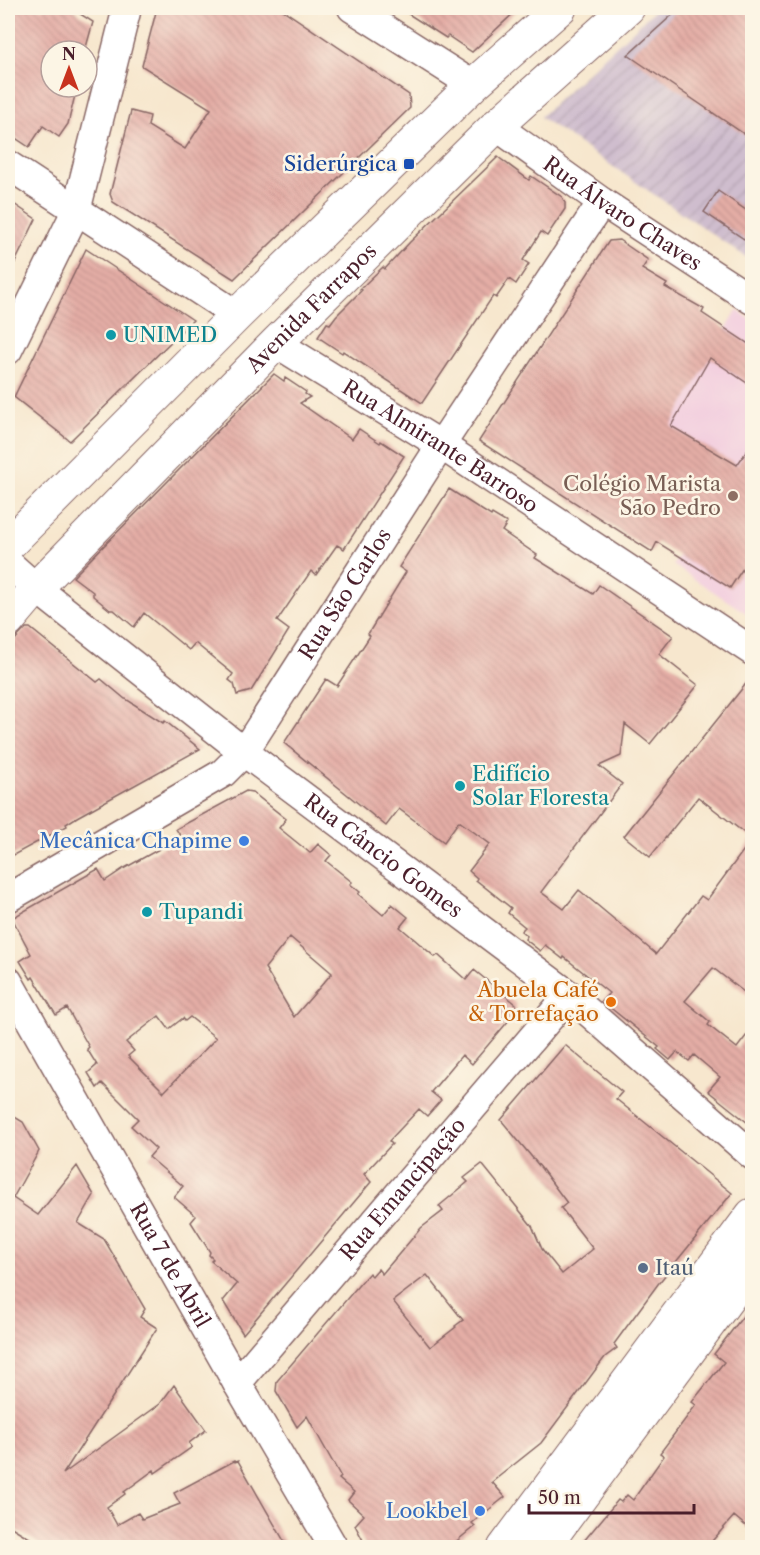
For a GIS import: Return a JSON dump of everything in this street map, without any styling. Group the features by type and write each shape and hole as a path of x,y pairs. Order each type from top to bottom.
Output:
{"main road":[{"path":"8,545 237,315 473,85 560,8"},
{"name":"Avenida Farrapos","path":"8,621 36,588 276,343 496,126 628,8"},
{"path":"504,1548 753,1215"},
{"path":"543,1548 753,1266"}],"street":[{"path":"8,351 76,211 127,8"},
{"path":"352,8 473,85"},
{"name":"Rua Álvaro Chaves","path":"496,126 602,202 753,300"},
{"path":"8,165 237,315"},
{"name":"Rua São Carlos","path":"8,898 222,772 244,752 441,445 602,202"},
{"name":"Rua Almirante Barroso","path":"276,343 441,445 753,651"},
{"name":"Rua Câncio Gomes","path":"8,563 36,588 244,752 569,995 753,1155"},
{"name":"Rua 7 de Abril","path":"8,981 237,1383 334,1548"},
{"name":"Rua Emancipação","path":"237,1383 569,995"}],"shaded area":[{"path":"657,8 752,8 752,261 540,117"},
{"name":"Colégio Marista São Pedro","path":"737,310 752,320 752,617 673,565 733,463 671,426"}],"building":[{"path":"8,8 71,8 93,22 88,39 39,39 39,99 74,99 68,124 59,137 43,126 29,147 8,133"},
{"path":"157,8 280,8 409,95 410,108 234,279 113,202 110,194 131,111 150,116 148,126 185,149 211,109 142,66"},
{"path":"399,8 519,8 472,52"},
{"path":"680,8 753,8 753,140 628,55"},
{"path":"498,157 529,180 531,176 562,197 565,209 547,236 541,232 523,260 529,264 516,284 509,279 496,298 493,296 422,403 318,337 327,323 330,324 362,290 360,289 383,267 385,269"},
{"path":"718,191 753,215 753,245 704,212"},
{"path":"8,200 36,219 8,277"},
{"path":"619,240 648,260 642,269 667,284 665,287 704,309 702,313 753,347 753,387 710,358 671,426 737,465 753,442 753,553 730,588 657,542 652,552 479,441 609,241"},
{"name":"UNIMED","path":"86,249 193,320 70,441 14,397"},
{"path":"274,374 284,381 285,378 306,392 305,394 310,397 300,403 352,439 359,429 404,456 344,549 337,545 316,575 311,571 277,621 289,630 251,691 237,695 234,684 229,680 233,674 195,643 189,650 144,613 134,627 114,610 110,610 93,596 93,592 73,577"},
{"path":"449,489 491,516 492,514 507,523 502,531 537,555 535,558 593,594 599,585 673,636 659,654 698,685 650,744 625,724 621,756 599,766 622,784 541,892 564,909 579,890 656,954 701,896 707,900 752,839 698,797 650,857 624,836 753,675 753,999 713,968 685,1001 710,1022 708,1025 737,1048 753,1027 753,1127 708,1091 720,1077 694,1055 689,1061 677,1052 670,1060 657,1049 659,1047 602,1001 609,993 564,957 563,959 545,945 540,951 525,939 527,936 521,931 525,927 508,913 511,908 476,880 477,878 469,871 490,844 459,821 444,842 399,809 386,826 284,743 326,679 337,686 370,636 368,634 406,572 399,567"},
{"path":"26,628 30,628 97,682 101,679 125,699 163,723 165,721 200,749 8,858 8,647"},
{"path":"246,791 252,792 286,819 279,828 310,853 318,844 331,855 326,861 352,882 350,884 360,892 358,894 383,915 392,904 408,917 400,927 435,957 438,955 466,980 474,970 516,1004 516,1012 472,1064 462,1055 431,1092 441,1100 427,1116 419,1109 389,1141 392,1144 364,1174 371,1182 243,1334 223,1301 237,1284 211,1261 213,1259 209,1255 210,1252 191,1222 196,1216 174,1197 183,1186 149,1157 156,1149 131,1126 138,1119 102,1083 97,1088 88,1073 97,1065 67,1008 56,1015 33,977 31,979 20,961 31,954 12,918 98,869 105,881 181,837 176,829","holes":["290,937 332,973 294,1017 265,968","159,1016 169,1029 183,1018 185,1021 190,1017 216,1038 164,1092 128,1056 134,1051 126,1042"]},
{"path":"565,1045 622,1092 616,1099 732,1193 658,1284 614,1344 617,1348 605,1357 541,1443 492,1482 505,1497 472,1523 475,1526 448,1548 367,1548 355,1525 364,1515 348,1500 354,1492 339,1479 341,1477 307,1416 297,1427 276,1391 277,1381 369,1273 372,1276 378,1269 382,1274 421,1228 443,1211 439,1206 468,1182 464,1178 482,1164 532,1226 542,1249 562,1274 593,1249 561,1208 567,1203 501,1120","holes":["427,1275 463,1320 430,1347 393,1301"]},
{"path":"8,1113 23,1122 39,1151 13,1198 38,1215 77,1166 94,1195 78,1223 104,1239 145,1309 140,1317 157,1328 63,1474 160,1404 174,1385 206,1430 189,1443 192,1447 155,1473 154,1470 107,1507 117,1525 138,1513 142,1519 180,1504 174,1493 238,1461 288,1548 46,1548 8,1525"},
{"path":"753,1303 753,1532 734,1516 706,1548 578,1548 618,1500 621,1502 627,1495 633,1500 664,1456 660,1453 696,1405 692,1402 724,1362 714,1354"}],"place":[{"name":"Siderúrgica","path":"409,164"},
{"name":"UNIMED","path":"111,335"},
{"name":"Colégio Marista São Pedro","path":"733,496"},
{"name":"Edifício Solar Floresta","path":"460,786"},
{"name":"Mecânica Chapime","path":"244,841"},
{"name":"Tupandi","path":"147,912"},
{"name":"Abuela Café & Torrefação","path":"611,1002"},
{"name":"Itaú","path":"643,1268"},
{"name":"Lookbel","path":"480,1511"}]}
